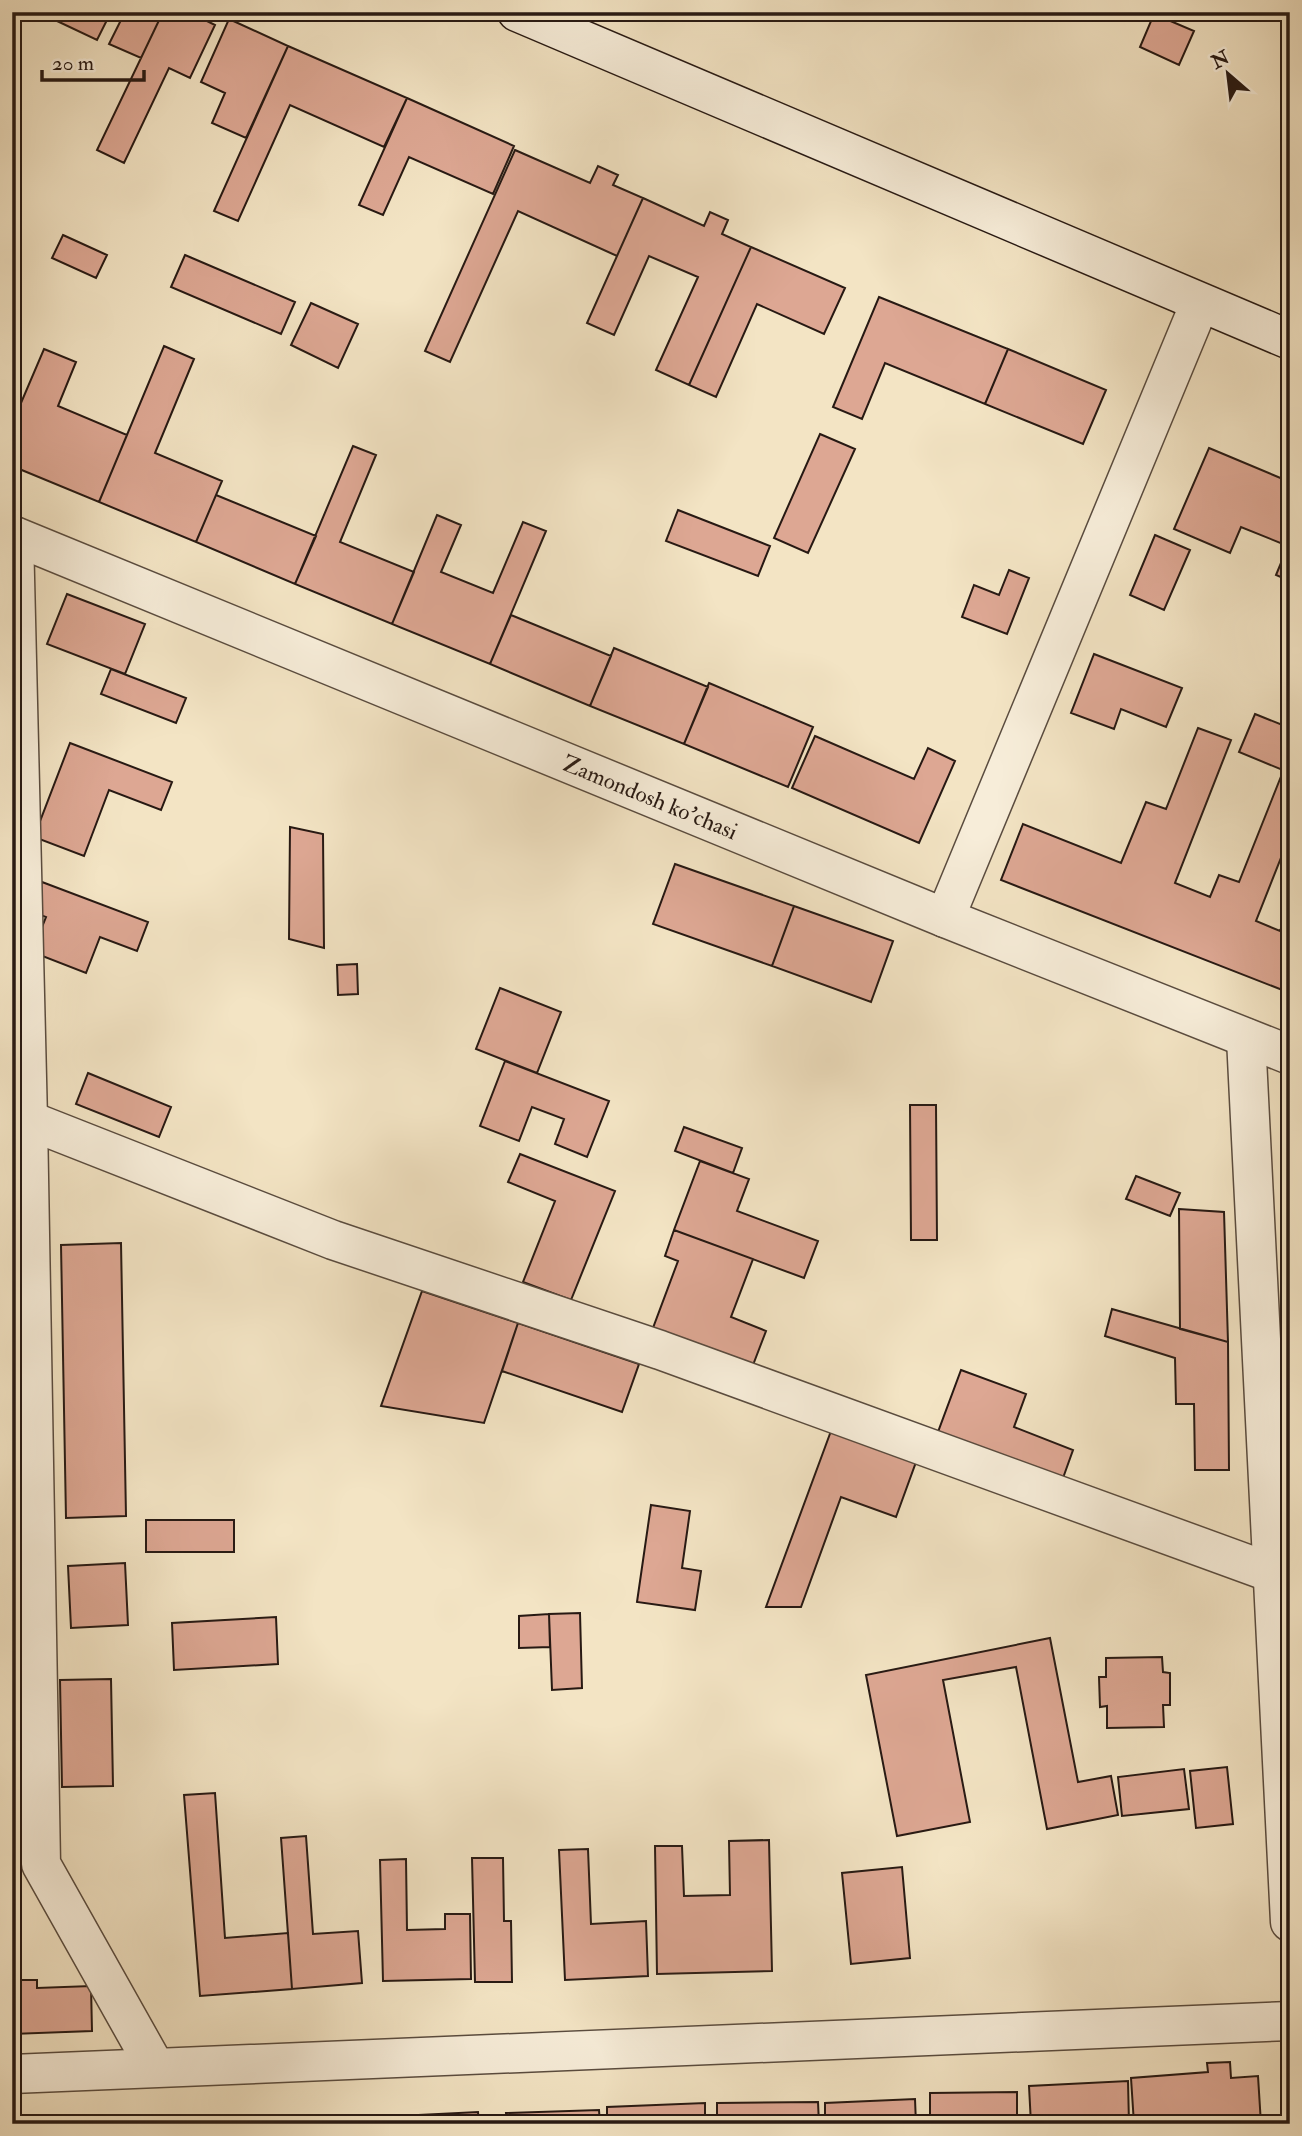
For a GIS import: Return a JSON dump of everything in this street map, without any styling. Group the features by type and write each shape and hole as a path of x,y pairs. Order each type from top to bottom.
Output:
{"street":[{"path":"517,12 1290,340"},
{"path":"945,918 1199,303"},
{"path":"13,535 28,1120 41,1864 155,2067"},
{"name":"Zamondosh ko'chasi","path":"13,535 945,918 1290,1055"},
{"path":"1246,1038 1290,1922"},
{"path":"28,1120 333,1240 660,1350 1272,1573"},
{"path":"12,2074 1290,2021"}],"building":[{"path":"38,12 111,12 97,40"},
{"path":"125,12 163,12 141,58 109,44"},
{"path":"163,12 189,12 215,25 190,78 169,68 124,163 97,150"},
{"path":"1154,14 1194,31 1179,65 1140,47"},
{"path":"229,19 288,46 246,138 212,123 225,93 201,82"},
{"path":"288,46 407,98 384,147 290,105 238,221 214,211"},
{"path":"407,98 514,146 493,194 409,157 383,215 359,205"},
{"path":"515,150 590,183 598,166 618,175 613,185 643,198 617,256 518,211 450,362 425,351"},
{"path":"643,198 704,226 710,212 728,220 722,234 751,247 689,385 656,370 698,277 649,256 614,335 587,323"},
{"path":"63,235 107,255 96,278 52,258"},
{"path":"751,247 845,288 824,334 757,304 716,397 689,385"},
{"path":"185,255 295,302 281,334 171,287"},
{"path":"879,297 1008,349 985,404 885,363 862,419 833,407"},
{"path":"311,303 358,324 338,368 291,345"},
{"path":"164,346 194,359 155,453 222,481 196,542 99,502"},
{"path":"44,349 76,362 58,406 127,435 99,502 12,466 12,424"},
{"path":"1008,349 1106,390 1083,444 985,404"},
{"path":"820,434 855,449 808,553 774,538"},
{"path":"353,446 376,455 340,542 414,572 392,624 295,584"},
{"path":"1209,448 1290,482 1290,581 1276,575 1288,546 1241,527 1230,553 1174,529"},
{"path":"216,495 316,536 295,584 196,542"},
{"path":"678,510 770,546 758,576 666,541"},
{"path":"437,515 461,525 441,572 493,593 523,522 546,531 490,664 392,624"},
{"path":"1155,535 1190,550 1164,610 1130,595"},
{"path":"1009,570 1029,578 1007,634 962,617 974,585 999,595"},
{"path":"67,594 145,624 125,674 47,644"},
{"path":"511,615 611,656 590,706 490,664"},
{"path":"614,648 708,687 684,744 590,706"},
{"path":"1094,654 1182,688 1166,727 1121,709 1114,729 1071,713"},
{"path":"111,669 186,698 176,723 101,694"},
{"path":"709,683 813,727 788,787 684,744"},
{"path":"1255,714 1290,728 1290,773 1239,752"},
{"path":"1198,728 1231,740 1175,883 1210,897 1219,875 1239,882 1282,774 1290,777 1290,835 1256,921 1280,931 1290,907 1290,993 1001,880 1023,824 1121,863 1146,802 1166,809"},
{"path":"815,736 914,779 928,748 955,761 919,843 792,788"},
{"path":"70,743 172,782 161,810 109,790 84,856 34,837"},
{"path":"290,827 323,834 324,948 289,939"},
{"path":"675,864 794,906 772,966 653,924"},
{"path":"42,882 148,922 137,951 100,937 86,973 32,952 46,917 30,911"},
{"path":"794,906 893,941 871,1002 772,966"},
{"path":"357,964 358,994 338,995 337,965"},
{"path":"500,988 561,1012 537,1073 476,1049"},
{"path":"505,1061 609,1101 587,1157 555,1144 564,1119 532,1107 519,1141 480,1126"},
{"path":"88,1073 171,1107 159,1137 76,1104"},
{"path":"910,1105 936,1105 937,1240 911,1240"},
{"path":"684,1127 742,1148 733,1173 675,1151"},
{"path":"520,1154 615,1191 571,1300 523,1282 555,1201 508,1182"},
{"path":"700,1161 749,1179 737,1211 818,1241 804,1278 674,1230"},
{"path":"1136,1176 1180,1193 1170,1216 1126,1199"},
{"path":"1179,1209 1224,1212 1228,1342 1180,1329"},
{"path":"674,1230 753,1259 731,1317 766,1331 753,1365 653,1328 678,1261 665,1256"},
{"path":"121,1243 126,1516 66,1518 61,1245"},
{"path":"422,1291 518,1323 484,1423 381,1406"},
{"path":"1112,1309 1228,1342 1229,1470 1195,1470 1194,1404 1176,1404 1175,1358 1105,1336"},
{"path":"518,1323 639,1364 622,1412 502,1371"},
{"path":"961,1370 1026,1394 1014,1427 1073,1450 1063,1478 938,1432"},
{"path":"831,1431 916,1462 896,1517 841,1497 801,1607 766,1607"},
{"path":"651,1505 690,1511 682,1568 701,1571 695,1610 637,1602"},
{"path":"146,1520 234,1520 234,1552 146,1552"},
{"path":"125,1563 128,1625 71,1628 68,1566"},
{"path":"580,1613 582,1688 552,1690 549,1614"},
{"path":"549,1614 550,1647 519,1648 519,1616"},
{"path":"276,1617 278,1664 174,1670 172,1623"},
{"path":"1050,1638 1078,1782 1111,1776 1118,1815 1047,1829 1016,1667 943,1680 970,1822 897,1836 866,1675"},
{"path":"1162,1657 1163,1672 1170,1673 1170,1705 1163,1705 1164,1727 1107,1728 1107,1706 1100,1707 1099,1677 1106,1677 1106,1658"},
{"path":"111,1679 113,1786 62,1787 60,1680"},
{"path":"1227,1767 1233,1824 1196,1828 1190,1771"},
{"path":"1184,1769 1189,1809 1122,1816 1118,1777"},
{"path":"215,1793 225,1938 288,1933 292,1989 200,1996 184,1795"},
{"path":"306,1836 313,1934 358,1931 362,1983 292,1989 281,1838"},
{"path":"769,1840 772,1971 657,1974 655,1846 682,1846 684,1896 730,1895 729,1841"},
{"path":"588,1849 591,1924 646,1921 648,1976 565,1980 559,1850"},
{"path":"472,1858 503,1858 504,1921 511,1921 512,1982 475,1982"},
{"path":"406,1859 407,1930 445,1929 445,1914 470,1914 471,1979 383,1981 380,1860"},
{"path":"902,1867 910,1958 851,1964 842,1873"},
{"path":"12,1980 37,1980 37,1988 91,1986 92,2031 12,2034"},
{"path":"1230,2062 1231,2078 1258,2076 1261,2124 1134,2124 1131,2078 1208,2072 1207,2063"},
{"path":"1128,2081 1129,2124 1031,2124 1029,2086"},
{"path":"1017,2092 1017,2124 930,2124 930,2093"},
{"path":"915,2099 916,2124 825,2124 825,2103"},
{"path":"818,2102 819,2124 717,2124 717,2103"},
{"path":"705,2103 705,2124 607,2124 607,2107"},
{"path":"599,2110 600,2124 507,2124 506,2113"},
{"path":"478,2112 479,2124 399,2124 399,2116"},
{"path":"396,2119 397,2124 321,2124"}]}
